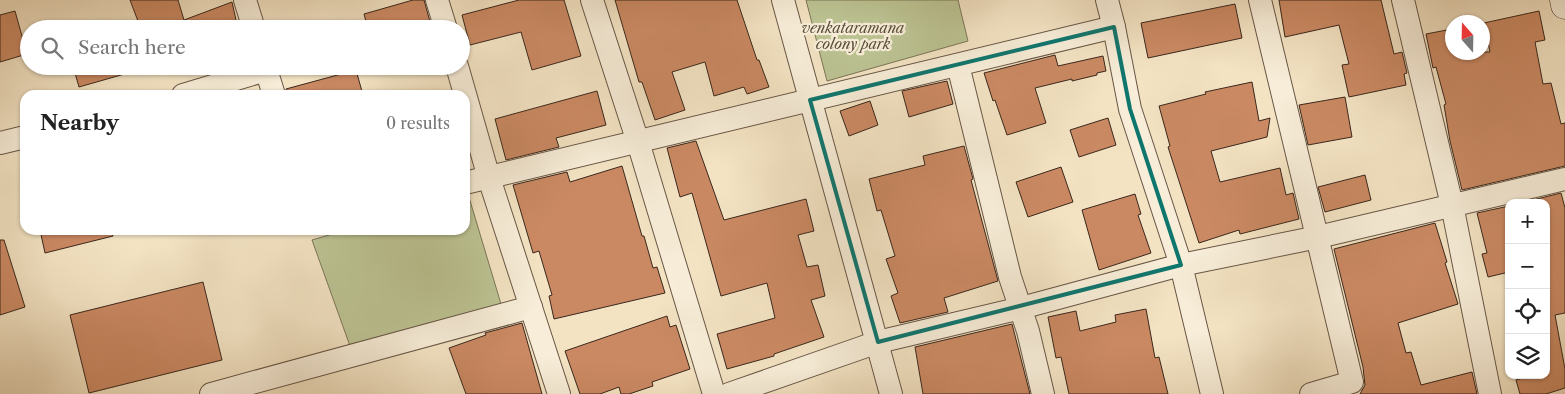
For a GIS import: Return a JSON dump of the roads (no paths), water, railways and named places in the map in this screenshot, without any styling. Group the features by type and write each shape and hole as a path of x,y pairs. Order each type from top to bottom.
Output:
{"street":[{"path":"245,0 251,20"},
{"path":"437,0 443,20"},
{"path":"592,0 638,142 714,394"},
{"path":"783,0 891,394"},
{"path":"1107,0 1130,109 1181,265 1212,394"},
{"path":"1260,0 1352,382 1311,394"},
{"path":"1403,0 1452,205 1490,394"},
{"path":"1564,0 1565,5"},
{"path":"470,183 1114,27"},
{"path":"958,65 1010,277 1021,308 1043,394"},
{"path":"198,90 244,75"},
{"path":"268,75 273,90"},
{"path":"460,75 464,90"},
{"path":"470,112 489,178 559,394"},
{"path":"0,143 20,138"},
{"path":"729,394 878,342 1021,308 1181,265 1318,237 1565,179"},
{"path":"212,394 531,306"}],"park label":[{"name":"venkataramana colony park","path":"853,36"}]}
